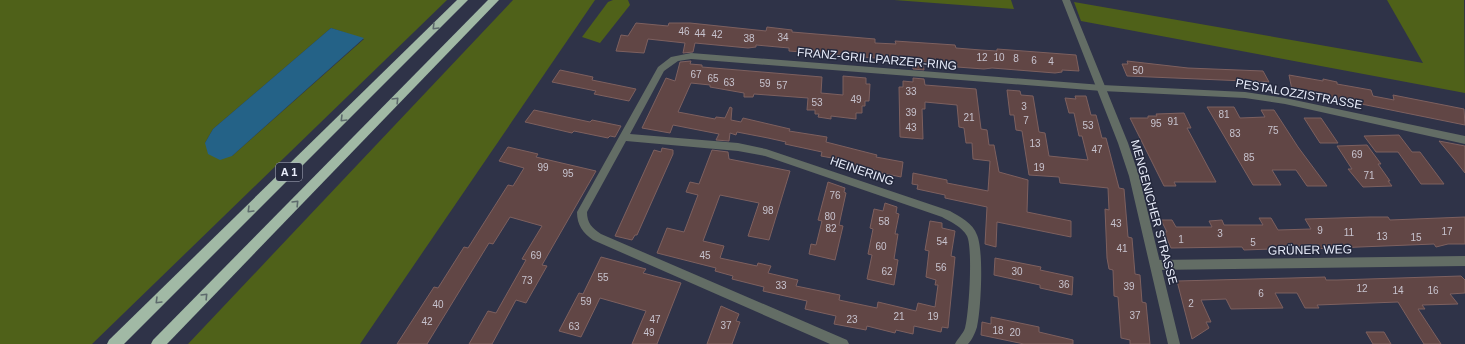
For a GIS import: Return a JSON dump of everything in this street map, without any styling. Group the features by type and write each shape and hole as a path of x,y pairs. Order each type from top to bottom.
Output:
{"highway":[{"name":"A 1","path":"114,344 463,0"},
{"name":"A 1","path":"158,344 494,0"}],"street":[{"name":"MENGENICHER STRASSE","path":"1066,0 1124,143 1134,176 1174,344"},
{"name":"FRANZ-GRILLPARZER-RING","path":"624,138 658,75 669,61 681,57 691,56 1102,88"},
{"name":"PESTALOZZISTRASSE","path":"1102,88 1245,96 1314,107 1465,140"},
{"path":"624,138 582,212 583,224 587,231 597,237 842,344"},
{"name":"HEINERING","path":"624,138 738,147 766,153 946,214 958,220 965,226 972,237 976,256 970,328 967,337 961,344"},
{"name":"GRÜNER WEG","path":"1156,265 1465,261"}],"green space":[{"path":"0,0 447,0 92,344 0,344","holes":["331,28 364,39 232,156 205,143 213,129"]},
{"path":"513,0 595,0 360,344 188,344"},
{"path":"613,0 628,0 630,5 600,43 582,37 608,2"},
{"path":"894,0 1011,0 1014,9"},
{"path":"1387,0 1464,0 1465,93 1081,21 1074,2 1423,63"}],"water":[{"path":"331,28 364,38 232,156 220,160 208,154 205,143 213,129"}],"building":[{"path":"636,23 668,26 669,23 690,23 766,31 767,27 792,30 792,32 875,39 875,43 896,44 895,41 955,45 956,48 981,50 997,51 997,49 1076,55 1079,71 1062,70 1062,72 1055,73 992,68 984,69 957,67 957,64 923,62 924,70 913,69 912,61 789,51 789,48 756,45 756,47 748,48 695,43 693,52 683,53 685,43 648,39 644,53 616,51 621,35 628,36"},
{"path":"691,61 690,64 702,65 702,67 822,77 821,93 843,95 843,76 866,78 866,84 870,84 869,101 865,101 865,106 862,106 862,113 856,113 856,119 831,116 831,119 818,117 819,114 815,114 815,110 807,110 808,98 754,94 753,97 744,97 744,93 710,87 710,85 691,83 678,112 715,119 716,117 725,118 730,107 732,108 731,120 741,122 743,118 790,129 789,131 827,137 826,142 877,155 876,157 903,162 901,177 873,171 874,169 847,164 848,161 821,156 822,152 785,144 786,142 737,132 736,135 730,133 729,141 716,140 719,134 673,125 670,133 642,128 666,78 675,81 680,62"},
{"path":"1127,61 1188,68 1263,71 1269,82 1127,76 1122,64 1128,64"},
{"path":"560,70 593,77 592,80 636,89 629,101 594,94 596,91 552,82"},
{"path":"1289,75 1323,81 1323,79 1337,82 1337,84 1371,90 1373,96 1394,100 1393,95 1464,109 1465,125 1292,90"},
{"path":"913,78 924,79 925,85 976,89 981,129 987,130 989,145 994,145 999,172 1028,180 1027,212 1071,221 1071,237 997,222 996,247 985,244 987,207 945,198 945,195 917,189 918,185 912,184 913,173 947,180 947,183 988,191 990,161 973,159 972,143 966,143 964,128 959,127 957,105 925,102 925,109 922,109 923,139 900,137 899,87 903,87 903,81 913,82"},
{"path":"1007,90 1020,91 1021,95 1033,96 1039,132 1045,133 1049,156 1088,160 1082,136 1079,136 1074,113 1069,113 1065,98 1076,99 1075,96 1086,96 1091,115 1096,115 1102,138 1106,138 1119,188 1124,189 1128,237 1132,238 1135,274 1140,275 1142,302 1146,303 1150,344 1130,344 1130,340 1121,338 1118,297 1114,296 1113,270 1109,269 1107,258 1105,209 1109,210 1108,188 1060,183 1059,177 1029,175 1022,131 1016,130 1014,115 1010,115"},
{"path":"1207,107 1234,107 1240,118 1265,117 1261,110 1274,110 1298,147 1327,186 1307,186 1296,170 1272,170 1281,185 1253,185"},
{"path":"534,110 590,122 592,120 621,126 615,137 610,136 608,138 574,131 572,133 525,122"},
{"path":"1184,113 1191,128 1187,128 1216,182 1174,182 1176,186 1164,186 1130,118 1148,118 1148,116 1157,116 1156,114"},
{"path":"1304,118 1321,118 1338,143 1320,143"},
{"path":"1399,135 1412,152 1420,152 1444,184 1421,184 1398,152 1376,152 1364,136"},
{"path":"1439,141 1465,146 1465,173 1454,159"},
{"path":"1367,145 1381,164 1378,164 1392,186 1363,187 1348,169 1352,169 1337,146"},
{"path":"508,147 538,154 536,157 596,171 542,265 547,266 526,303 516,300 492,344 469,344 488,311 496,313 526,260 522,259 542,226 510,217 493,244 489,243 427,344 397,344 434,287 438,288 464,247 468,248 508,185 513,186 524,168 499,161"},
{"path":"662,148 673,150 673,154 637,235 635,235 632,240 615,236 654,150 661,152"},
{"path":"712,150 728,152 729,159 790,171 769,240 748,236 759,203 720,195 703,241 724,246 720,258 757,266 758,263 771,266 768,273 798,280 796,286 840,295 839,300 877,308 878,302 916,311 918,303 935,307 938,285 935,285 936,280 926,277 929,251 925,250 930,221 942,223 942,228 955,231 951,256 955,257 948,328 942,327 941,332 914,326 913,334 896,330 895,333 867,326 866,330 834,324 836,316 805,309 807,301 763,291 764,287 732,279 733,276 715,271 716,268 657,253 667,228 684,232 698,195 686,192 690,182 699,184"},
{"path":"828,182 845,188 844,192 846,193 839,225 843,226 835,260 809,254 811,244 816,245 822,221 818,220"},
{"path":"885,203 897,207 896,213 899,214 895,234 898,234 894,259 898,260 894,285 867,279 872,255 868,254 873,229 870,228 874,209 883,211"},
{"path":"1388,217 1390,220 1465,217 1465,244 1448,244 1436,247 1434,244 1310,249 1309,246 1269,247 1271,249 1244,250 1242,247 1171,248 1164,232 1167,232 1161,220 1172,220 1176,227 1212,227 1209,221 1222,220 1224,225 1263,225 1259,218 1271,218 1278,230 1311,229 1305,219"},
{"path":"601,257 646,269 643,273 681,283 657,344 632,344 646,311 600,298 581,337 559,331 579,293 583,294"},
{"path":"995,258 1041,267 1040,270 1073,277 1072,295 1040,288 1040,285 994,275"},
{"path":"1461,276 1465,280 1465,293 1450,294 1458,304 1422,305 1425,309 1418,309 1441,344 1424,344 1398,302 1317,305 1319,308 1305,308 1297,293 1275,293 1283,308 1231,309 1226,299 1201,300 1211,322 1206,322 1209,328 1192,339 1177,281 1325,277 1326,280 1337,280"},
{"path":"721,306 739,314 736,321 740,322 732,344 707,344"},
{"path":"991,317 1039,327 1039,332 1073,340 1073,344 1024,344 981,335 982,322 991,324"},
{"path":"1366,332 1384,332 1391,344 1373,344"}]}
